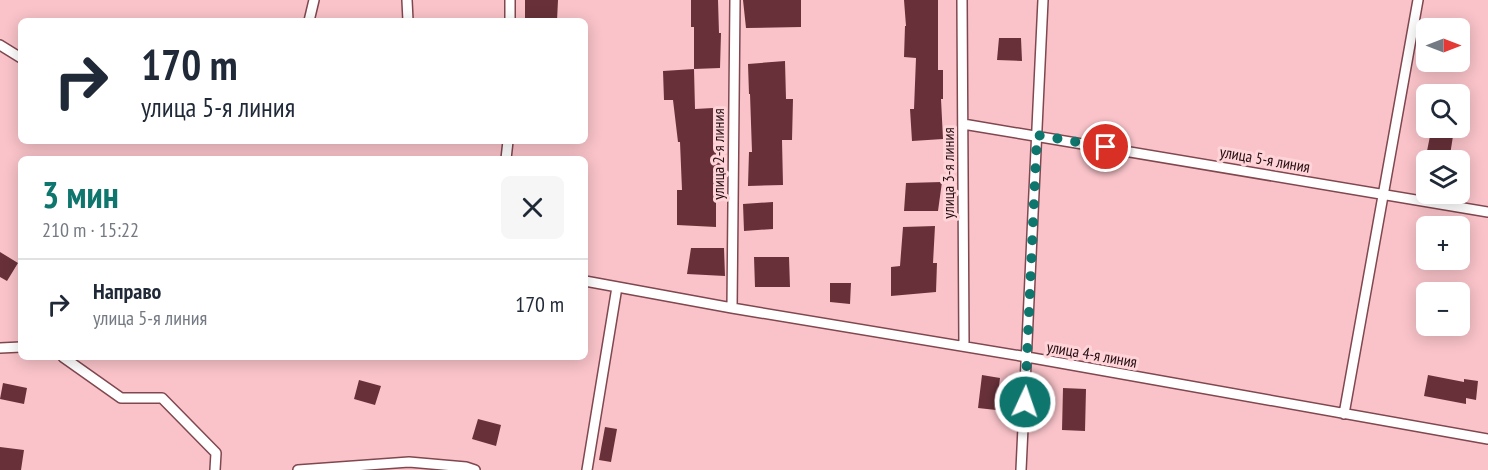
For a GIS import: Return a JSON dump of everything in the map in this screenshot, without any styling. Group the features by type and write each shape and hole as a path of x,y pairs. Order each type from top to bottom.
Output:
{"street":[{"path":"310,18 314,0"},
{"path":"407,0 408,18"},
{"path":"510,0 510,18"},
{"name":"улица 2-я линия","path":"732,308 735,0"},
{"name":"улица 3-я линия","path":"962,0 964,346"},
{"path":"1021,470 1043,0"},
{"path":"1344,414 1418,0"},
{"path":"0,45 18,56"},
{"name":"улица 5-я линия","path":"963,124 1488,212"},
{"name":"улица 4-я линия","path":"588,282 1488,439"},
{"path":"587,470 616,287"},
{"path":"0,348 18,347"},
{"path":"67,360 122,398 162,398 216,453 215,470"},
{"path":"298,470 409,462 466,467 475,470"}],"building":[{"path":"525,0 558,0 557,18 525,18"},
{"path":"691,0 718,0 719,33 721,33 720,68 694,69 694,27 691,27"},
{"path":"743,0 801,0 801,27 746,28"},
{"path":"904,0 938,0 938,70 943,70 943,99 941,99 943,139 912,141 910,109 914,109 916,58 904,57 906,26"},
{"path":"999,38 1021,38 1022,61 997,60"},
{"path":"785,61 786,99 793,99 792,140 782,140 783,185 748,186 749,152 752,152 748,64"},
{"path":"694,69 695,109 713,108 713,148 720,148 721,183 716,183 716,227 677,225 677,190 682,190 680,142 678,142 673,100 664,100 663,71"},
{"path":"1430,138 1453,138 1451,150 1427,150"},
{"path":"942,182 938,211 904,211 906,183"},
{"path":"773,202 773,229 744,231 743,204"},
{"path":"935,226 933,263 937,263 936,292 891,296 891,267 900,266 903,227"},
{"path":"691,248 724,248 725,276 687,274"},
{"path":"0,252 18,263 7,281 0,277"},
{"path":"754,257 789,257 790,287 755,287"},
{"path":"830,283 851,283 850,304 830,302"},
{"path":"982,375 1000,378 996,410 978,408"},
{"path":"1428,375 1464,382 1464,379 1478,381 1476,400 1466,398 1466,404 1424,396"},
{"path":"359,380 381,386 375,405 354,399"},
{"path":"3,383 27,388 24,404 0,399"},
{"path":"1063,388 1086,389 1085,431 1062,430"},
{"path":"478,419 501,425 496,446 472,439"},
{"path":"605,427 617,429 611,462 599,460"},
{"path":"0,447 24,450 21,470 0,470"}],"route":[{"path":"1025,402 1037,135 1106,147"}]}
